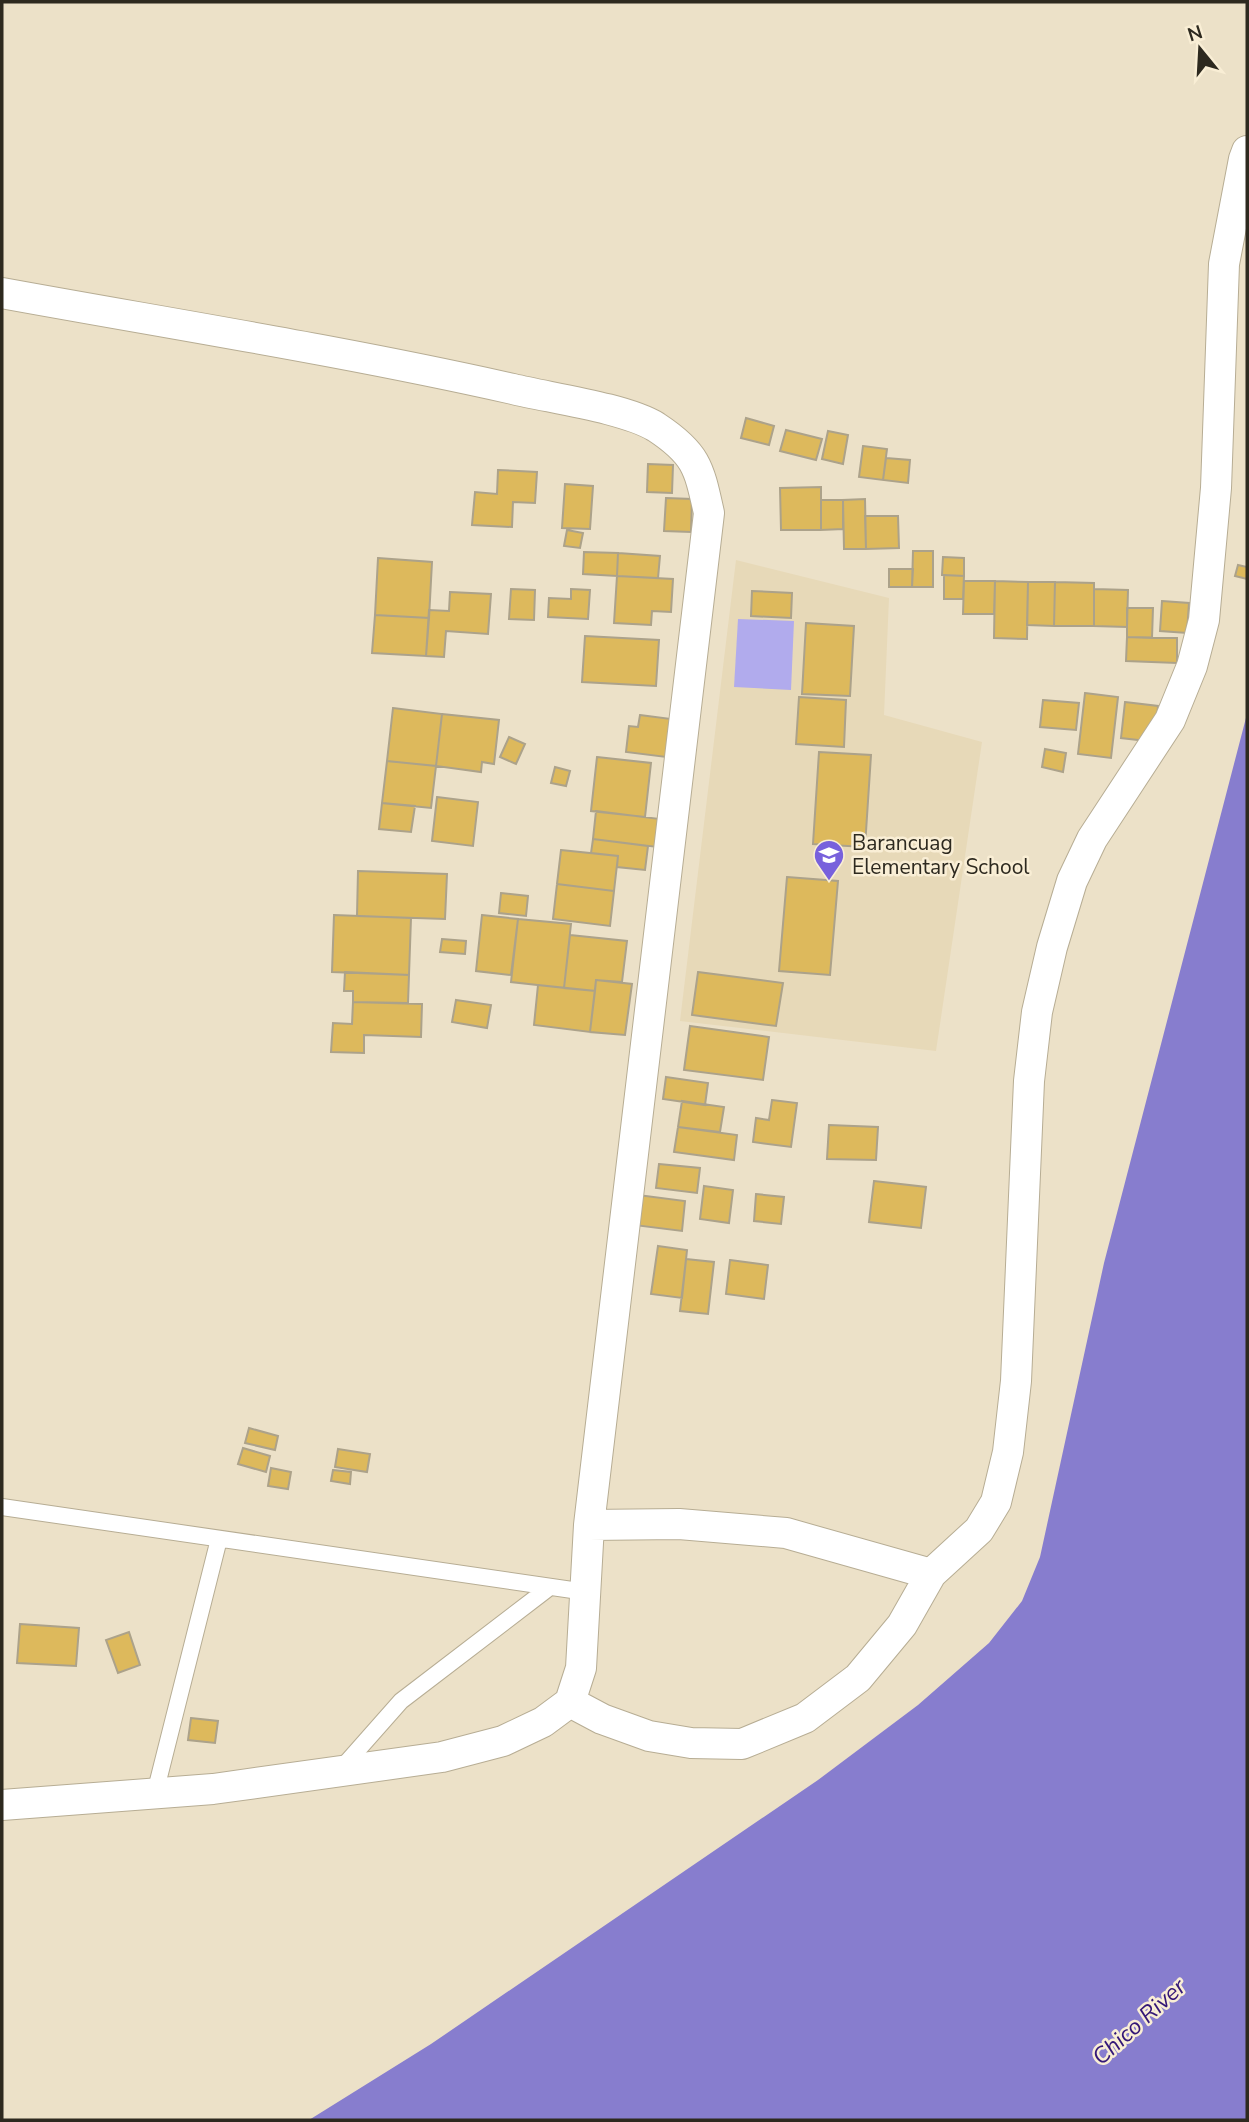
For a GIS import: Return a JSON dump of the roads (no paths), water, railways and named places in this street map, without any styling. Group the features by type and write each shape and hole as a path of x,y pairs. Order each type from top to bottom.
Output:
{"street":[{"path":"570,1702 602,1719 649,1736 691,1743 742,1744 805,1718 858,1678 902,1625 931,1574 979,1530 996,1502 1008,1452 1016,1381 1029,1081 1037,1012 1052,947 1072,881 1092,839 1170,720 1192,666 1204,620 1216,488 1224,264 1247,151"},
{"path":"2,293 451,375 615,412 653,425 681,445 699,471 709,513 589,1525 581,1668 570,1702 543,1722 503,1741 442,1758 213,1789 2,1805"},
{"path":"589,1525 679,1524 786,1533 931,1574"}],"lane":[{"path":"2,1507 586,1592"},
{"path":"155,1793 219,1539"},
{"path":"338,1772 401,1701 550,1587"}],"water":[{"name":"Chico River","path":"1247,714 1247,2120 309,2120 431,2044 818,1780 918,1705 989,1643 1022,1601 1040,1557 1104,1263"}],"place":[{"name":"Barancuag Elementary School","path":"829,882"}]}
